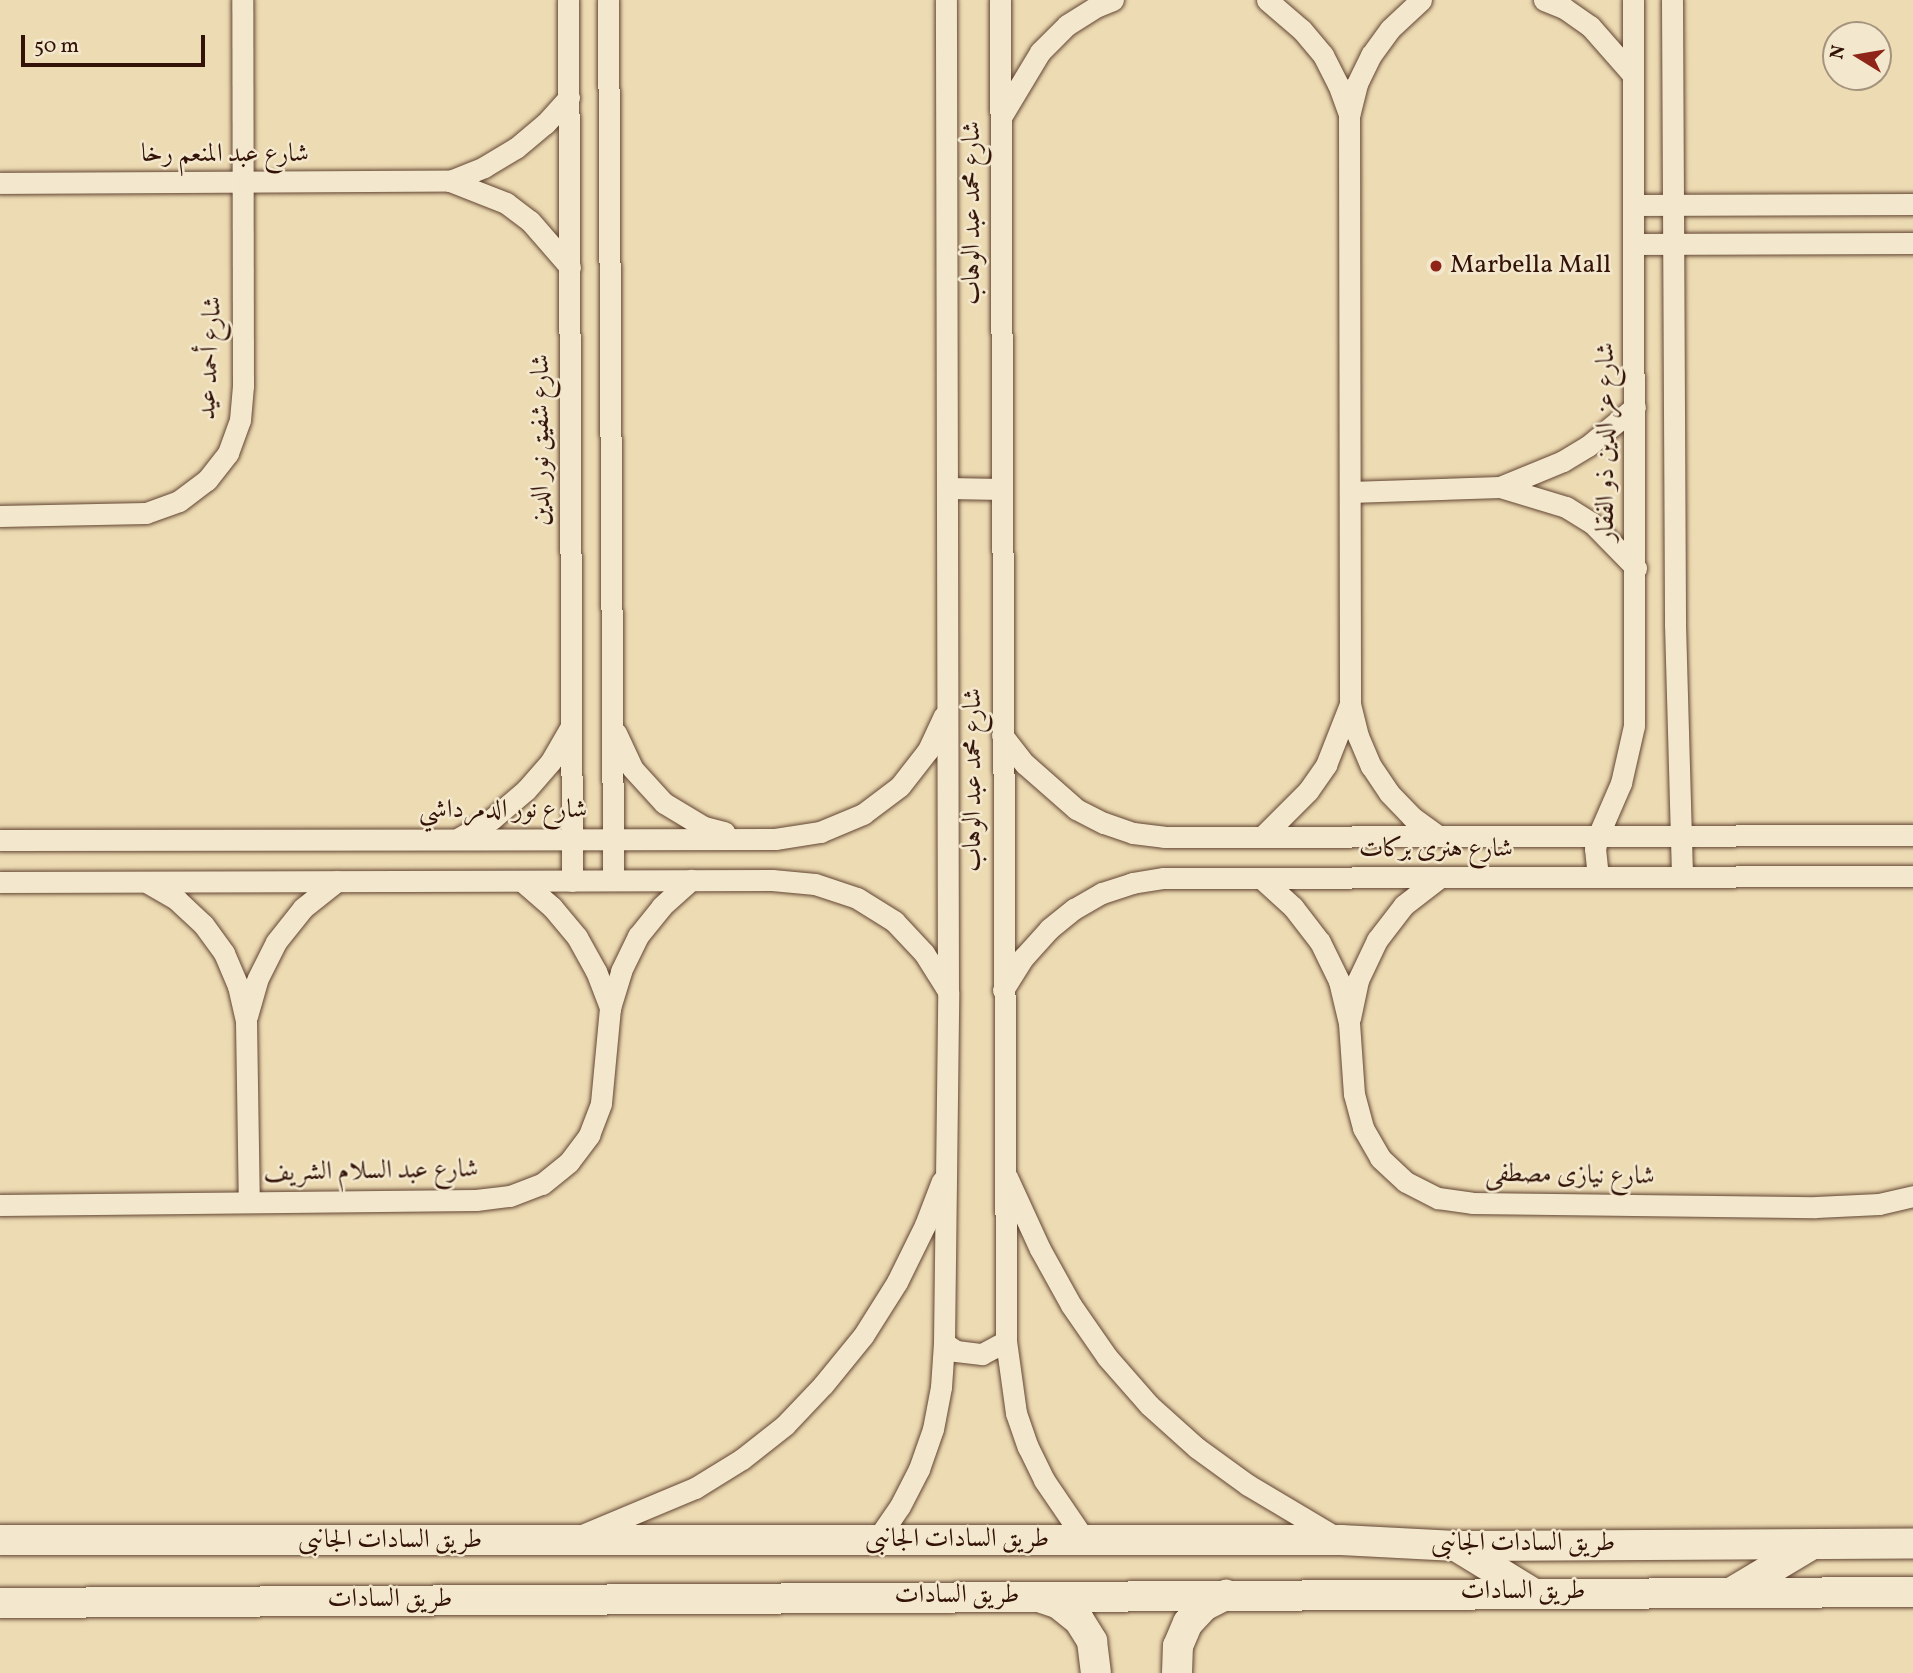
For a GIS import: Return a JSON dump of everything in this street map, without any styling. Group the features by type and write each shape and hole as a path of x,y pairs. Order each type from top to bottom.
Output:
{"main road":[{"name":"طريق السادات الجانبى","path":"0,1540 1341,1540 1456,1546 1913,1544"},
{"path":"1731,1592 1811,1545"},
{"path":"1456,1546 1532,1592"},
{"name":"طريق السادات","path":"0,1603 1532,1592 1913,1592"},
{"path":"1177,1673 1178,1646 1188,1623 1205,1606 1226,1595"},
{"path":"1035,1596 1059,1604 1079,1619 1092,1641 1096,1673"}],"street":[{"name":"شارع أحمد عيد","path":"0,516 146,513 179,501 206,480 228,453 240,420 243,386 242,0"},
{"name":"شارع محمد عبد الوهاب","path":"876,1541 905,1497 933,1429 941,1387 944,1343 948,992 946,0"},
{"name":"شارع محمد عبد الوهاب","path":"1000,0 1003,1168 1006,1341 1016,1413 1028,1447 1044,1480 1085,1540"},
{"path":"1000,118 1040,52 1067,25 1113,0"},
{"path":"1267,0 1302,30 1323,55 1338,84 1349,115"},
{"path":"1421,0 1390,29 1371,55 1357,84 1349,115 1350,704 1358,736 1371,766 1389,793 1412,817 1438,836"},
{"path":"1544,0 1564,8 1590,26 1633,75"},
{"name":"شارع عز الدين ذو الفقار","path":"1598,877 1595,856 1598,836 1621,783 1634,726 1636,568 1633,0"},
{"path":"1672,0 1675,624 1682,877"},
{"path":"568,1 608,1 613,880"},
{"name":"شارع شفيق نور الدين","path":"568,1 572,881"},
{"name":"شارع عبد المنعم رخا","path":"0,183 450,181 484,167 516,148 545,124 569,97"},
{"name":"شارع عبد المنعم رخا","path":"450,181 506,203 530,221 570,267"},
{"path":"1634,205 1913,204"},
{"path":"1634,244 1913,243"},
{"path":"1500,487 1563,461 1588,446 1635,407"},
{"path":"1350,492 1500,487 1566,508 1592,523 1636,568"},
{"path":"948,488 1002,489"},
{"path":"1636,623 1675,624"},
{"path":"1262,837 1308,792 1326,765 1350,704"},
{"name":"شارع نور الدمرداشي","path":"0,840 750,839 820,832 863,814 900,786 928,750 947,708"},
{"path":"456,839 492,819 526,790 551,761 572,725"},
{"path":"612,725 632,768 664,803 704,827 750,839"},
{"name":"شارع هنرى بركات","path":"1002,735 1051,790 1076,809 1133,833 1164,837 1912,835"},
{"name":"شارع هنرى بركات","path":"1003,990 1024,957 1049,929 1074,909 1102,893 1132,883 1164,878 1913,876"},
{"name":"شارع نيازى مصطفى","path":"1261,878 1293,907 1320,942 1339,981 1349,1023 1354,1094 1363,1128 1380,1158 1406,1182 1438,1198 1472,1203 1816,1207 1879,1204 1913,1196"},
{"name":"شارع نيازى مصطفى","path":"1349,1023 1358,980 1377,940 1404,905 1439,878"},
{"name":"شارع عبد السلام الشريف","path":"0,1205 476,1200 510,1196 541,1184 569,1163 589,1135 601,1103 610,1008 621,971 638,936 662,906 691,880"},
{"path":"0,882 772,880 815,884 857,898 894,922 924,953 948,992"},
{"path":"246,1021 257,980 276,942 303,908 337,881"},
{"name":"شارع عبد السلام الشريف","path":"522,881 552,907 577,937 596,971 610,1008"},
{"path":"146,882 177,900 203,925 224,953 238,986 246,1021 250,1202"},
{"path":"565,1542 695,1488 742,1460 785,1425 823,1385 863,1335 897,1282 925,1226 947,1166"},
{"path":"1003,1168 1040,1249 1070,1305 1107,1357 1149,1405 1197,1448 1248,1485 1341,1540"},
{"path":"944,1343 956,1351 982,1354 1006,1341"}],"place":[{"name":"Marbella Mall","path":"1436,266"}]}
